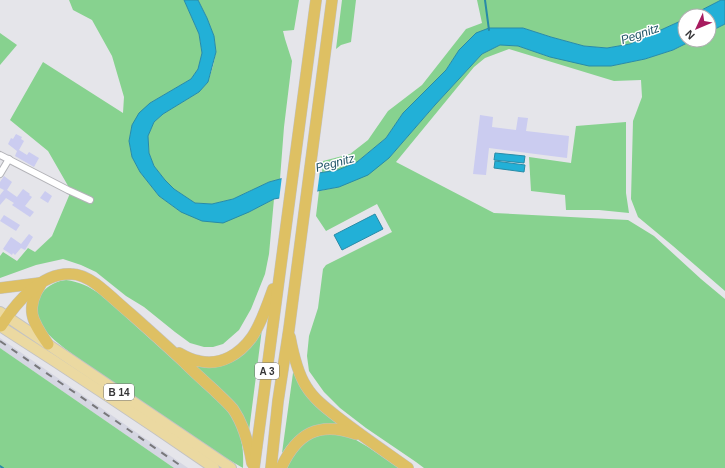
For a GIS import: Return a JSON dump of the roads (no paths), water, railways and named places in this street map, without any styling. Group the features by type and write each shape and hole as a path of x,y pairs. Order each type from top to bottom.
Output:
{"highway":[{"name":"A 3","path":"253,468 316,0"},
{"name":"A 3","path":"271,468 278,401 289,329 332,0"},
{"path":"170,349 200,362 213,362 227,359 237,353 253,336 279,273"},
{"path":"2,320 20,301 43,282 55,276 72,274 87,278 105,291 224,399 232,409 244,432 253,468"},
{"path":"0,288 43,282"},
{"path":"43,282 35,296 32,312 34,321 48,344"},
{"path":"289,329 299,371 308,390 322,404 408,468"},
{"path":"281,468 290,451 298,442 314,431 336,428 366,438"}],"main road":[{"name":"B 14","path":"2,320 48,344 230,468"},
{"name":"B 14","path":"2,320 67,368 214,468"}],"street":[{"path":"0,155 90,200"},
{"path":"0,174 9,159"}],"water":[{"path":"184,0 198,0 214,36 216,52 208,82 199,92 163,114 154,122 148,136 149,153 154,166 174,189 195,203 212,204 233,199 269,182 338,170 357,162 386,138 403,113 446,70 459,50 476,33 489,28 523,28 584,46 607,48 630,44 677,23 677,48 645,59 611,66 589,66 550,57 518,46 500,45 482,54 389,158 368,175 339,187 274,199 223,223 202,221 181,212 159,196 140,172 132,157 129,141 132,125 139,113 150,103 191,79 198,69 202,53 199,34"},
{"path":"721,0 725,0 725,24 717,28 717,8 706,8"},
{"path":"495,153 525,156 524,163 494,160"},
{"path":"495,161 525,165 524,172 494,168"},
{"path":"375,214 383,229 342,250 334,235"}],"waterway":[{"path":"485,0 489,30"}],"railway":[{"path":"0,341 184,468"}],"water label":[{"name":"Pegnitz","path":"640,34"},
{"name":"Pegnitz","path":"335,163"}]}
